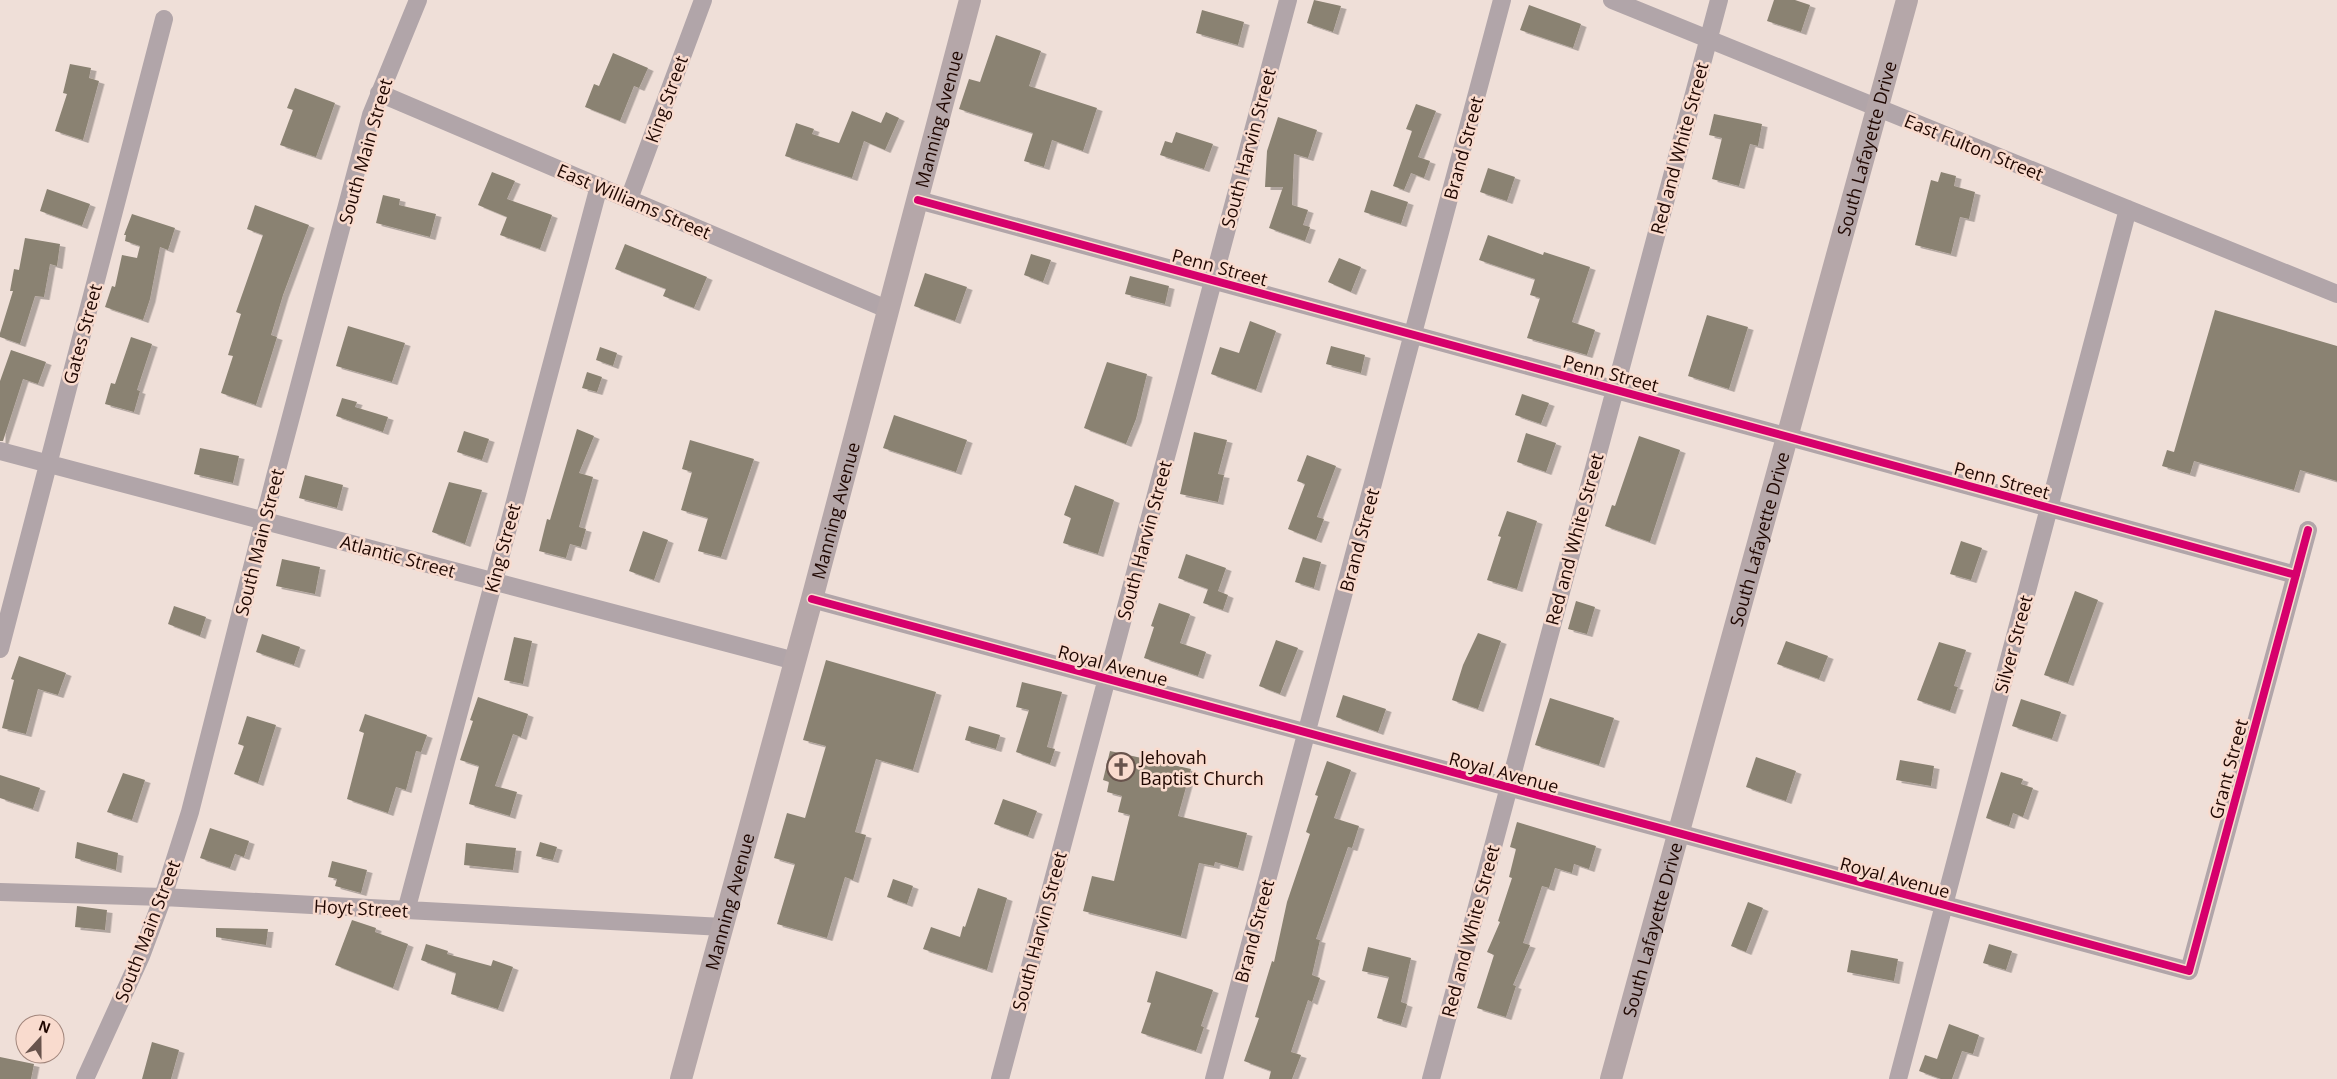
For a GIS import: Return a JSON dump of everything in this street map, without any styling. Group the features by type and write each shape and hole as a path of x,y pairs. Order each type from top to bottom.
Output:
{"main road":[{"name":"Manning Avenue","path":"681,1079 812,599 970,0"},
{"name":"South Lafayette Drive","path":"1611,1079 1907,0"}],"street":[{"name":"South Main Street","path":"85,1079 141,956 163,897 190,812 211,737 264,520 343,229 360,156 379,94 418,0"},
{"name":"King Street","path":"629,199 703,0"},
{"name":"South Harvin Street","path":"1000,1079 1288,0"},
{"name":"Brand Street","path":"1214,1079 1502,0"},
{"name":"East Fulton Street","path":"1612,0 2337,294"},
{"name":"Red and White Street","path":"1431,1079 1718,0"},
{"name":"Gates Street","path":"0,649 164,19"},
{"name":"East Williams Street","path":"379,94 889,310"},
{"name":"King Street","path":"406,911 599,186"},
{"name":"Penn Street","path":"918,200 2296,575"},
{"name":"Silver Street","path":"1898,1079 2128,209"},
{"name":"Atlantic Street","path":"0,451 795,661"},
{"name":"Grant Street","path":"2189,971 2308,530"},
{"name":"Royal Avenue","path":"812,599 2189,971"},
{"name":"Hoyt Street","path":"0,892 163,897 722,928"}],"building":[{"path":"1314,0 1341,6 1333,32 1307,23"},
{"path":"1774,0 1795,0 1810,5 1801,32 1767,21"},
{"path":"1529,5 1581,24 1573,48 1520,30"},
{"path":"1202,10 1244,22 1238,45 1196,33"},
{"path":"996,35 1041,51 1029,86 1097,108 1083,151 1052,140 1044,167 1024,161 1033,133 959,109 969,79 980,82"},
{"path":"613,53 648,68 639,88 634,86 620,121 585,107 594,84 599,86"},
{"path":"70,64 91,68 89,78 99,81 83,140 55,131 67,94 63,93"},
{"path":"295,88 335,103 316,157 280,145 293,110 287,108"},
{"path":"1416,104 1436,111 1418,157 1430,161 1424,178 1411,173 1404,190 1393,186 1412,131 1406,129"},
{"path":"852,111 881,123 886,112 899,118 885,150 864,141 852,178 785,156 796,123 814,129 812,134 839,143"},
{"path":"1714,114 1762,124 1758,146 1750,144 1739,186 1712,179 1722,138 1709,135"},
{"path":"1278,117 1317,130 1308,158 1294,154 1292,205 1308,210 1303,225 1310,227 1305,241 1269,228 1283,187 1265,187 1267,151"},
{"path":"1176,132 1213,144 1204,169 1160,155 1165,141 1172,143"},
{"path":"1488,168 1515,177 1507,201 1480,192"},
{"path":"492,172 515,181 507,199 552,215 540,249 500,235 507,217 478,205"},
{"path":"1941,172 1956,176 1954,186 1975,192 1969,219 1960,217 1951,254 1915,245 1931,180 1938,182"},
{"path":"47,189 90,204 82,226 40,211"},
{"path":"1371,190 1408,202 1401,224 1364,212"},
{"path":"383,195 400,199 399,205 436,214 430,237 376,223"},
{"path":"255,205 309,225 283,295 271,335 277,337 256,405 221,393 233,356 228,355 241,314 236,312 263,235 247,229"},
{"path":"132,214 175,228 168,250 160,247 150,299 143,320 105,307 112,286 115,287 122,255 137,258 140,246 125,241 126,235 124,235"},
{"path":"1488,235 1543,255 1544,252 1590,267 1572,322 1595,330 1587,355 1527,338 1540,298 1530,295 1535,279 1479,260"},
{"path":"25,238 60,244 57,266 50,264 44,297 35,296 20,344 0,337 0,333 13,291 10,291 14,269 19,270"},
{"path":"625,244 707,277 694,308 663,296 666,289 615,269"},
{"path":"1031,254 1051,260 1043,282 1024,275"},
{"path":"1339,258 1361,267 1351,292 1328,282"},
{"path":"925,273 967,287 955,321 914,306"},
{"path":"1130,276 1169,286 1165,304 1125,294"},
{"path":"2215,310 2337,346 2337,481 2300,470 2294,490 2194,461 2190,474 2162,466 2167,450 2174,452"},
{"path":"1707,315 1748,327 1729,389 1688,376"},
{"path":"1250,321 1276,331 1256,390 1211,374 1220,347 1239,353"},
{"path":"348,326 405,343 392,382 336,366"},
{"path":"131,337 152,344 137,390 140,391 134,412 105,404 111,383 115,384"},
{"path":"1331,346 1365,355 1361,373 1326,364"},
{"path":"600,347 617,353 613,366 596,360"},
{"path":"11,350 46,362 38,384 23,379 3,441 0,441 0,381"},
{"path":"1107,362 1147,374 1136,419 1126,444 1084,428"},
{"path":"587,372 602,377 597,392 582,388"},
{"path":"1522,394 1549,403 1541,424 1515,415"},
{"path":"342,398 357,402 355,407 388,417 383,432 336,416"},
{"path":"894,415 967,440 956,472 883,448"},
{"path":"577,429 594,436 579,473 593,477 579,527 586,529 581,547 570,544 566,558 539,551 547,519 550,520"},
{"path":"464,431 489,439 482,460 457,452"},
{"path":"1194,432 1227,440 1218,474 1224,475 1218,502 1180,494"},
{"path":"1526,433 1556,443 1546,472 1517,462"},
{"path":"1639,436 1680,450 1650,542 1605,526 1612,505 1615,506"},
{"path":"690,440 754,459 721,557 698,551 708,518 681,510 692,472 682,469"},
{"path":"200,448 239,456 233,483 194,474"},
{"path":"1307,455 1336,466 1317,517 1324,519 1316,540 1288,529 1305,484 1297,481"},
{"path":"305,475 343,485 337,508 299,498"},
{"path":"449,482 482,490 465,544 432,532"},
{"path":"1075,485 1114,500 1098,554 1063,543 1071,518 1064,515"},
{"path":"1507,511 1537,521 1517,589 1487,580 1501,537 1498,536"},
{"path":"643,531 668,540 654,580 629,571"},
{"path":"1961,541 1982,548 1971,580 1950,574"},
{"path":"1186,554 1226,568 1218,591 1228,595 1223,610 1203,603 1208,589 1178,578"},
{"path":"1303,557 1321,562 1314,588 1295,582"},
{"path":"282,559 320,567 315,594 276,586"},
{"path":"2075,591 2098,600 2068,683 2044,675"},
{"path":"1576,601 1595,607 1587,634 1568,629"},
{"path":"1159,603 1190,614 1180,643 1206,652 1198,676 1144,658 1154,627 1151,626"},
{"path":"174,606 206,617 200,636 168,624"},
{"path":"1478,633 1501,641 1478,709 1452,700 1463,665"},
{"path":"262,634 300,647 294,665 256,652"},
{"path":"514,637 532,641 523,684 504,680"},
{"path":"1276,640 1298,648 1280,694 1259,686"},
{"path":"1786,641 1828,656 1819,679 1777,664"},
{"path":"1939,642 1966,650 1954,686 1958,687 1950,711 1917,700"},
{"path":"19,656 66,673 58,695 38,689 26,734 2,728 14,680 11,679"},
{"path":"826,660 936,692 913,770 876,759 855,832 866,835 853,880 845,877 827,938 777,924 795,864 774,858 787,813 805,818 826,746 803,740"},
{"path":"1022,682 1062,692 1047,747 1055,749 1050,764 1016,752 1029,710 1016,707"},
{"path":"1343,695 1386,709 1378,732 1336,717"},
{"path":"478,697 528,714 521,737 513,734 495,786 517,792 510,816 469,804 479,766 460,760 473,721 470,720"},
{"path":"1550,698 1614,718 1599,765 1535,745"},
{"path":"2021,699 2061,712 2052,739 2012,726"},
{"path":"365,714 427,735 421,752 416,751 406,790 396,787 388,813 347,799 364,733 359,731"},
{"path":"247,716 276,725 258,783 234,774 244,746 238,744"},
{"path":"969,726 1000,735 996,749 965,740"},
{"path":"1110,751 1191,769 1178,816 1247,833 1238,868 1215,862 1214,866 1199,863 1181,936 1083,911 1092,876 1114,881 1130,815 1118,812 1122,796 1107,792 1109,782 1103,780"},
{"path":"1756,757 1796,771 1786,801 1746,787"},
{"path":"1900,760 1934,766 1931,786 1896,780"},
{"path":"1327,761 1351,770 1334,818 1359,826 1352,848 1348,847 1316,939 1320,940 1312,975 1320,978 1312,1002 1308,1000 1291,1052 1301,1055 1292,1079 1269,1079 1271,1071 1244,1061 1259,1018 1255,1017 1272,961 1274,962 1287,902 1310,834 1306,832 1318,796 1315,795"},
{"path":"2001,772 2023,779 2021,784 2033,788 2023,817 2013,813 2009,826 1986,818"},
{"path":"123,773 145,780 132,820 107,812"},
{"path":"0,775 40,788 33,809 0,798"},
{"path":"1003,799 1037,811 1028,836 994,824"},
{"path":"1517,822 1596,846 1589,869 1574,864 1572,873 1555,868 1549,888 1542,886 1523,943 1530,945 1513,985 1516,986 1506,1017 1477,1008 1494,955 1487,952 1500,922 1498,921 1512,878 1509,877 1516,849 1510,847"},
{"path":"210,828 249,841 244,857 235,854 230,868 200,858"},
{"path":"77,842 118,853 116,870 75,858"},
{"path":"540,842 557,847 553,860 536,856"},
{"path":"466,843 516,848 513,870 464,865"},
{"path":"332,861 367,870 361,893 335,886 337,879 328,877"},
{"path":"893,879 913,886 907,904 887,897"},
{"path":"978,888 1007,898 987,970 923,949 931,927 960,937"},
{"path":"1748,902 1763,908 1746,952 1731,946"},
{"path":"77,906 107,910 105,930 75,927"},
{"path":"352,920 376,928 375,932 408,944 393,988 335,965"},
{"path":"216,928 268,929 266,945 216,937"},
{"path":"426,944 448,951 447,954 491,966 493,960 513,967 498,1009 451,994 456,973 421,960"},
{"path":"1989,944 2012,951 2006,970 1983,963"},
{"path":"1368,947 1411,958 1401,1002 1407,1004 1401,1025 1377,1018 1389,977 1362,971"},
{"path":"1851,950 1898,959 1894,981 1847,972"},
{"path":"1156,971 1213,990 1201,1026 1204,1027 1196,1051 1141,1033 1151,1003 1147,1002"},
{"path":"1949,1024 1979,1035 1973,1054 1962,1051 1952,1079 1941,1079 1919,1071 1925,1055 1937,1059"},
{"path":"152,1042 179,1050 171,1079 142,1079"},
{"path":"0,1057 15,1060 15,1064 34,1064 31,1079 0,1079"}],"cycle path":[{"path":"918,200 2296,575"},
{"path":"812,599 2189,971 2308,530"}],"place":[{"name":"Jehovah Baptist Church","path":"1121,767"}]}
